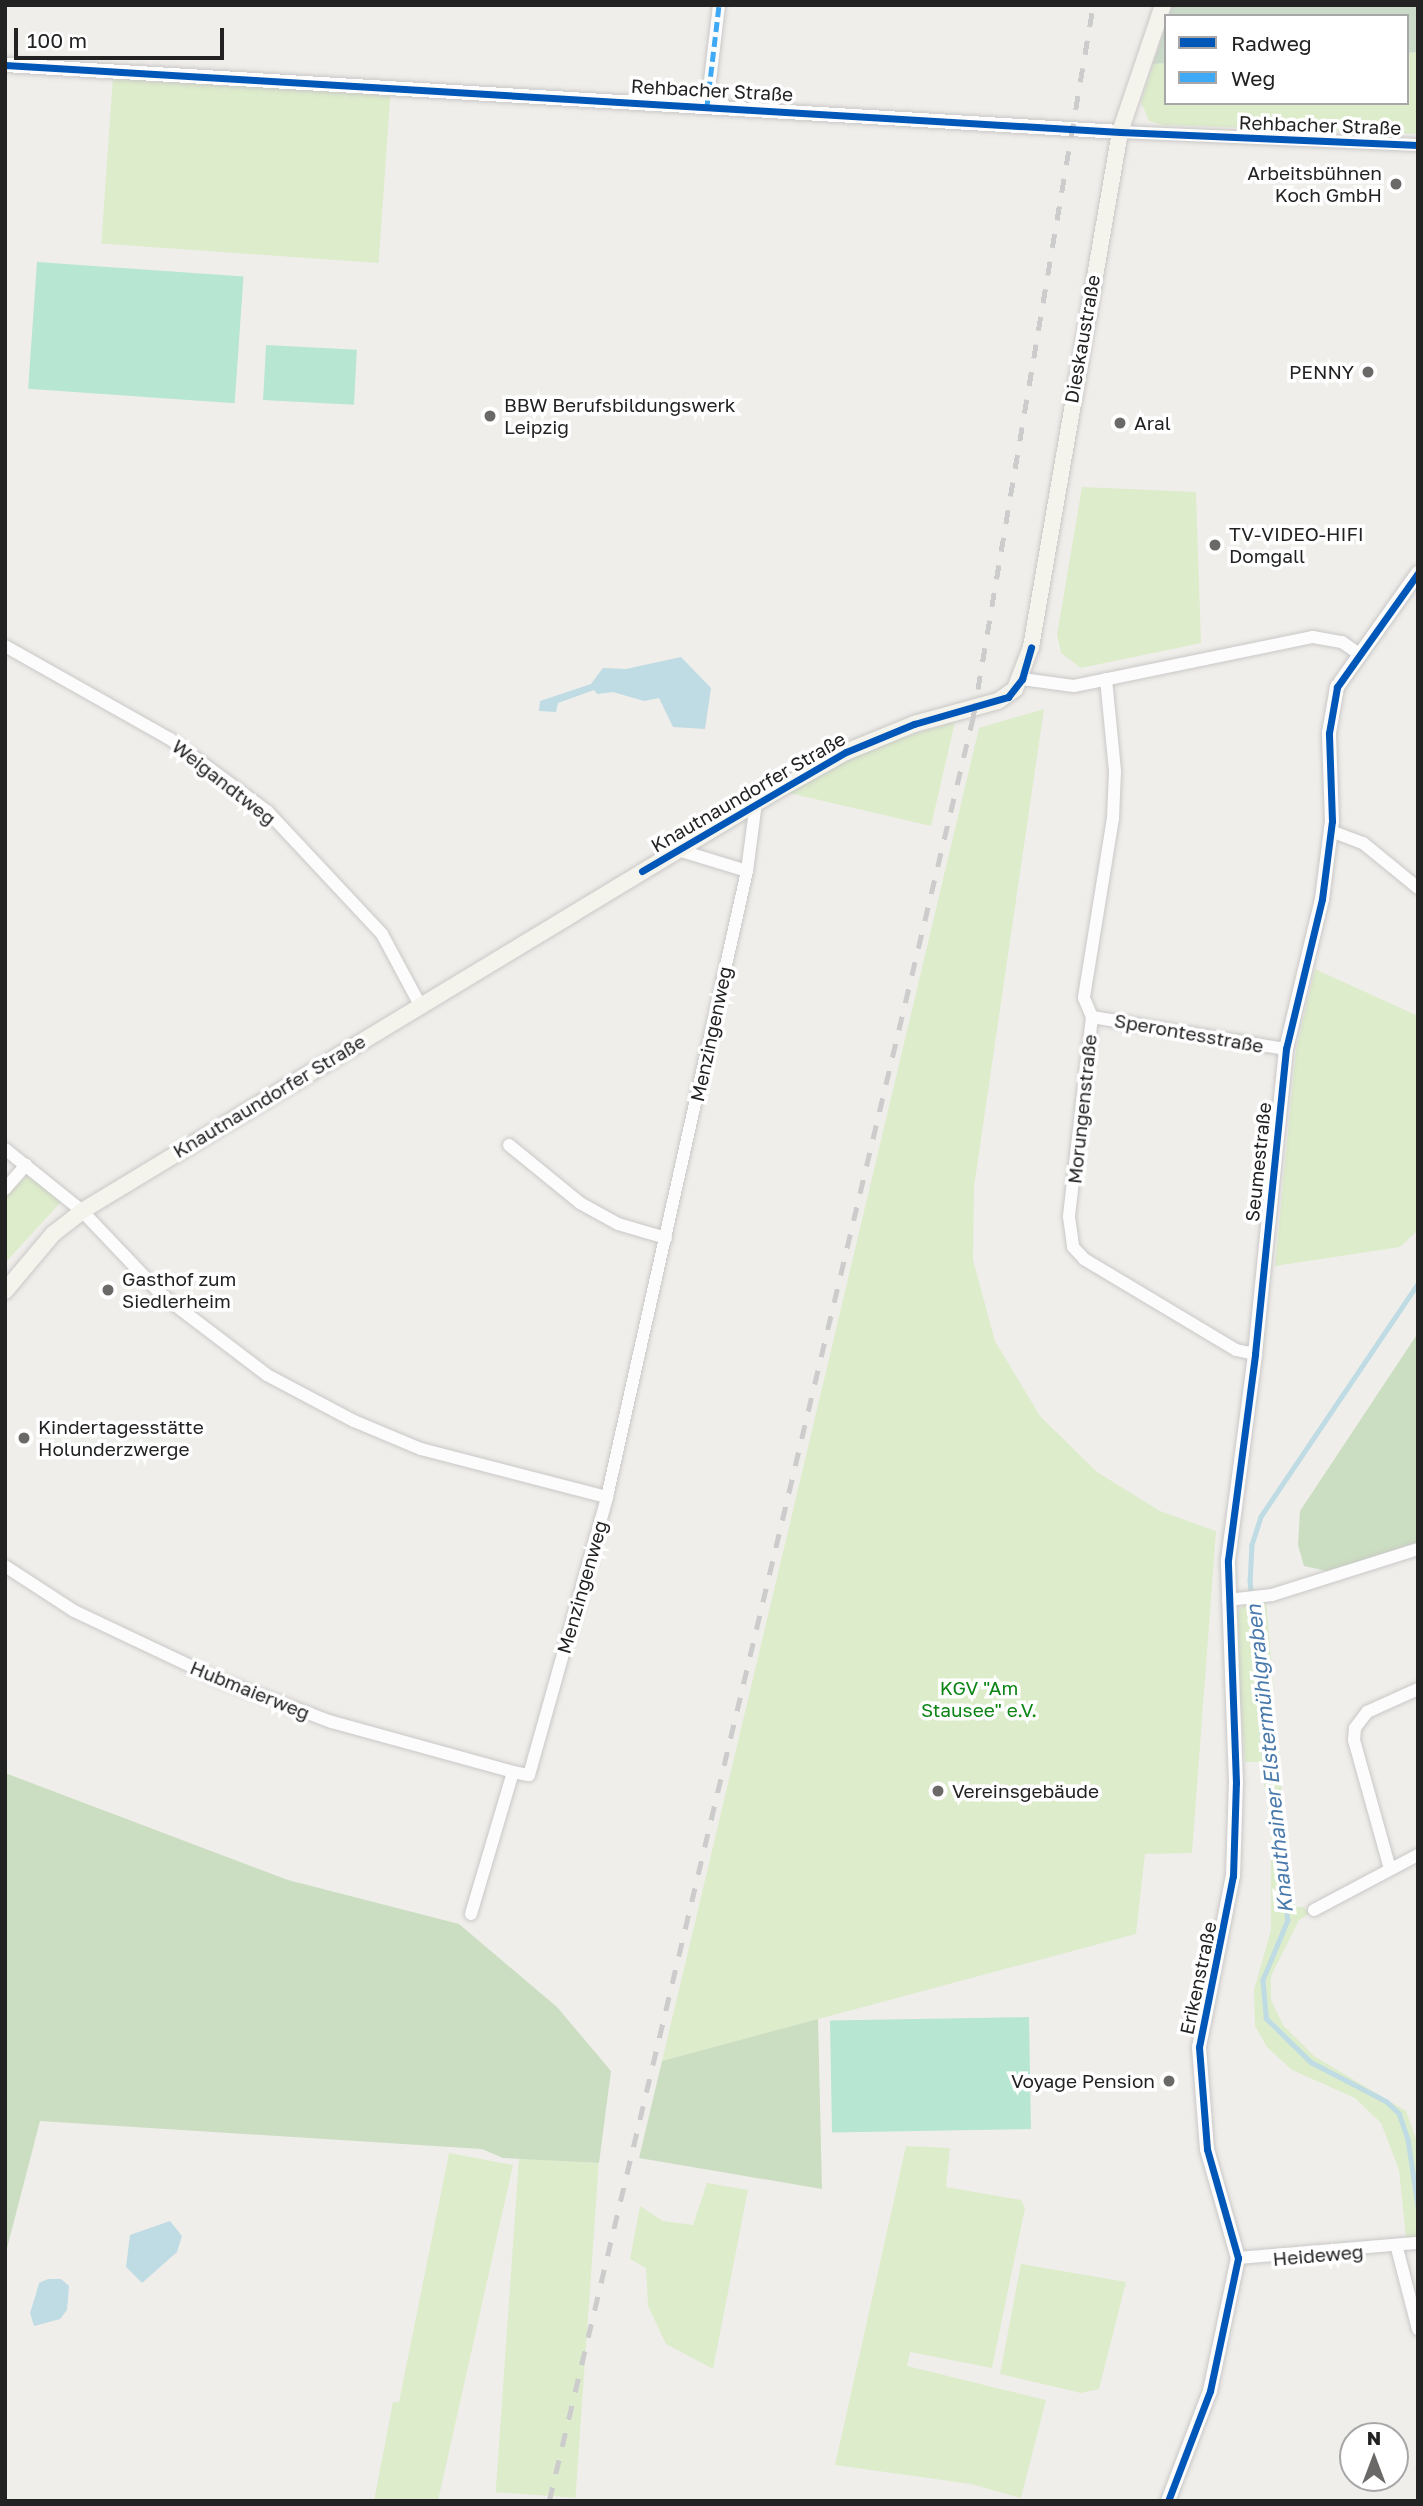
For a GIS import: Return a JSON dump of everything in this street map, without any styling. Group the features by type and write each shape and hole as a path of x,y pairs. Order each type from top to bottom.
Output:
{"main road":[{"name":"Dieskaustraße","path":"1022,679 1120,132 1163,5"},
{"name":"Knautnaundorfer Straße","path":"5,1291 53,1234 82,1211 420,1005 756,803 880,738 998,701 1022,679"}],"street":[{"path":"707,106 719,5"},
{"name":"Rehbacher Straße","path":"5,65 1120,132 1418,145"},
{"name":"Seumestraße","path":"1236,1783 1228,1601 1232,1514 1255,1354 1286,1049 1322,899 1331,831 1329,733 1337,687 1418,573"},
{"path":"1022,679 1058,687 1313,637 1342,642 1359,653"},
{"name":"Weigandtweg","path":"5,646 170,739 267,811 382,934 420,1005"},
{"name":"Morungenstraße","path":"1106,679 1115,771 1113,818 1084,998 1092,1017 1069,1217 1073,1247 1084,1259 1236,1350 1255,1354"},
{"name":"Menzingenweg","path":"513,1772 529,1775 607,1497 747,871 756,803"},
{"path":"1331,831 1363,843 1418,888"},
{"path":"678,850 747,871"},
{"name":"Sperontesstraße","path":"1092,1017 1286,1049"},
{"path":"509,1145 580,1203 618,1224 666,1238"},
{"path":"5,1149 82,1211 162,1295 267,1375 354,1421 421,1449 607,1497"},
{"path":"5,1189 26,1165"},
{"path":"1228,1601 1262,1597 1418,1549"},
{"name":"Hubmaierweg","path":"5,1566 74,1611 220,1680 332,1722 513,1772"},
{"path":"1390,1869 1354,1740 1355,1728 1367,1712 1418,1689"},
{"path":"471,1914 513,1772"},
{"name":"Erikenstraße","path":"1168,2501 1210,2391 1238,2258 1208,2149 1199,2047 1231,1887 1236,1783"},
{"path":"1314,1910 1418,1855"},
{"name":"Heideweg","path":"1238,2258 1397,2248 1416,2244"},
{"path":"1397,2248 1418,2329"}],"green space":[{"path":"1172,5 1418,5 1418,52 1409,53 1409,14 1170,14"},
{"path":"1164,31 1164,63 1153,64"},
{"path":"1418,52 1418,134 1163,125 1149,121 1141,102 1153,64 1164,63 1164,105 1409,105 1409,53"},
{"path":"113,76 390,95 379,263 101,244"},
{"path":"37,262 243,276 235,403 28,389"},
{"path":"266,345 357,350 354,405 263,400"},
{"path":"1082,487 1196,492 1201,643 1081,668 1061,653 1057,635"},
{"name":"KGV \"Am Stausee\" e.V.","path":"1044,709 974,1187 973,1260 995,1341 1040,1416 1097,1472 1160,1511 1216,1531 1192,1853 1145,1854 1136,1934 662,2061 979,728"},
{"path":"955,722 931,826 785,792 875,746"},
{"path":"1315,969 1418,1016 1418,1230 1400,1247 1275,1266 1296,1050"},
{"path":"29,1174 61,1202 5,1263 5,1197"},
{"path":"1418,1333 1418,1544 1327,1571 1304,1566 1298,1545 1300,1511"},
{"path":"1266,1600 1290,1889 1296,1907 1304,1907 1309,1914 1299,1920 1271,1976 1271,2000 1283,2025 1314,2056 1406,2111 1418,2144 1418,2239 1406,2237 1399,2170 1381,2123 1355,2098 1292,2070 1267,2047 1255,2026 1254,1990 1271,1930 1271,1818 1259,1762 1245,1762 1234,1614 1246,1603"},
{"path":"5,1773 288,1880 459,1924 557,2007 611,2071 599,2163 503,2158 482,2149 40,2121 5,2256"},
{"path":"1029,2017 1031,2129 832,2132 830,2020"},
{"path":"818,2019 822,2189 639,2158 662,2061"},
{"path":"906,2146 950,2148 946,2187 1021,2200 1025,2208 992,2368 910,2352 907,2366 1046,2400 1021,2498 971,2484 835,2465"},
{"path":"449,2153 513,2165 438,2501 374,2501 393,2402 399,2402"},
{"path":"519,2158 599,2164 575,2498 496,2492"},
{"path":"707,2183 748,2190 713,2369 666,2344 648,2306 646,2268 630,2259 640,2206 663,2221 693,2225"},
{"path":"1021,2264 1126,2282 1099,2389 1081,2393 1000,2374"}],"water":[{"path":"681,657 711,688 705,729 673,727 659,698 644,701 613,692 597,694 594,690 558,703 556,712 539,711 540,701 591,684 603,668 626,669"},
{"path":"170,2221 182,2236 177,2252 142,2283 126,2267 130,2235"},
{"path":"48,2279 61,2279 69,2286 67,2310 60,2319 34,2326 30,2313 39,2283"}],"waterway":[{"name":"Knauthainer Elstermühlgraben","path":"1418,1284 1261,1517 1252,1545 1250,1580 1263,1747 1288,1920 1263,1980 1266,2018 1311,2062 1386,2101 1399,2113 1408,2139 1418,2206"}],"railway":[{"path":"549,2501 973,717 1093,5"}],"marked path":[{"path":"707,106 719,5"}],"cycle path":[{"path":"5,65 1120,132 1418,145"},
{"path":"1168,2501 1210,2391 1238,2258 1207,2149 1199,2047 1233,1876 1236,1783 1228,1560 1255,1354 1286,1049 1322,899 1332,821 1329,733 1337,687 1418,573"},
{"path":"642,871 846,752 914,724 1008,697 1022,679 1031,647"}],"place":[{"name":"Arbeitsbühnen Koch GmbH","path":"1396,184"},
{"name":"PENNY","path":"1368,372"},
{"name":"BBW Berufsbildungswerk Leipzig","path":"490,416"},
{"name":"Aral","path":"1120,423"},
{"name":"TV-VIDEO-HIFI Domgall","path":"1215,545"},
{"name":"Gasthof zum Siedlerheim","path":"108,1290"},
{"name":"Kindertagesstätte Holunderzwerge","path":"24,1438"},
{"name":"Vereinsgebäude","path":"938,1791"},
{"name":"Voyage Pension","path":"1169,2081"}]}
